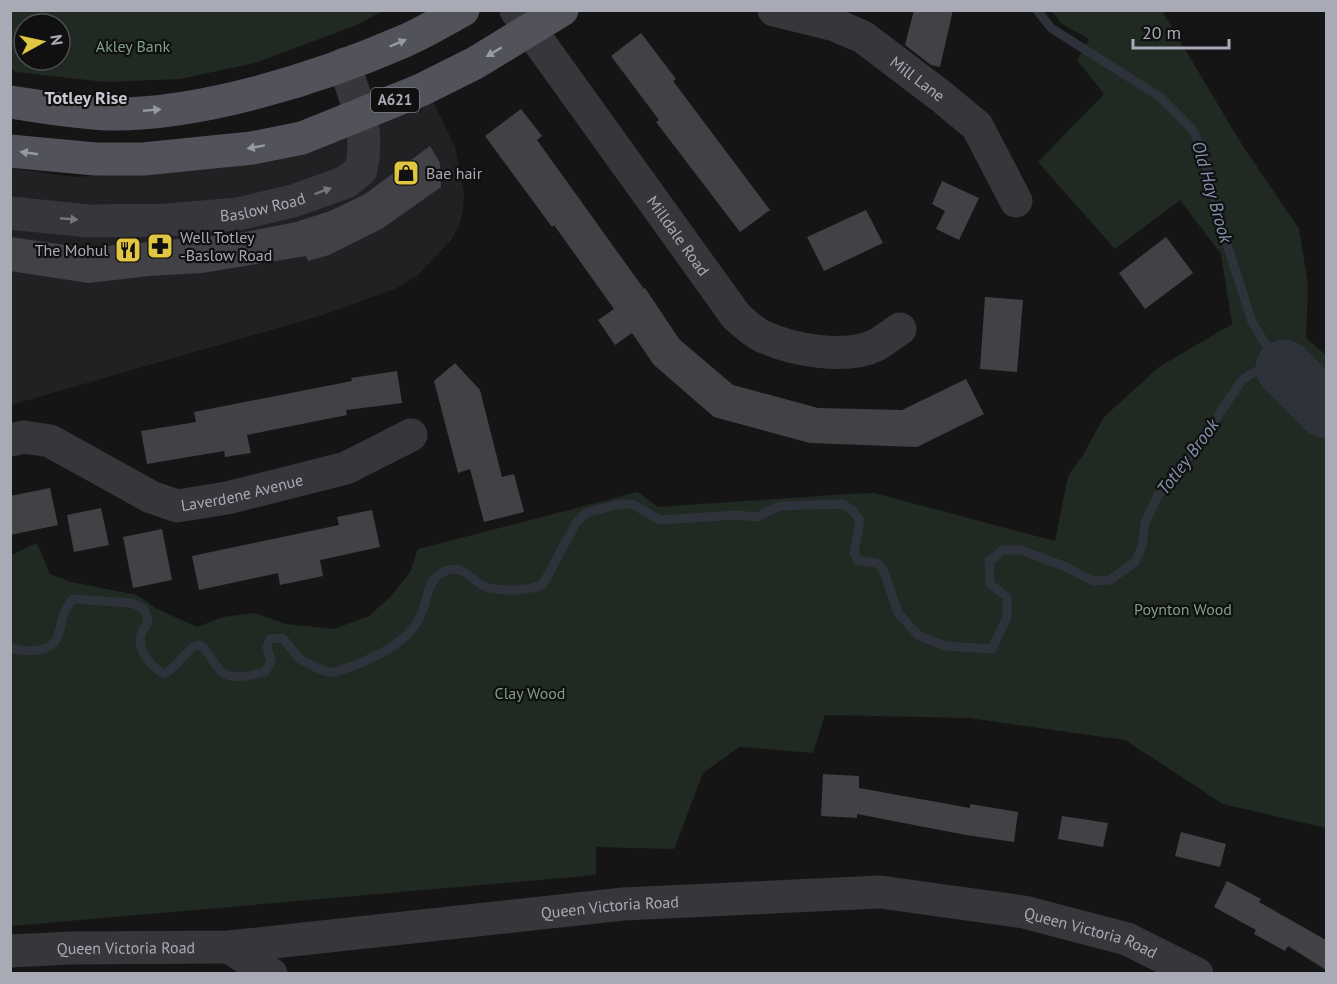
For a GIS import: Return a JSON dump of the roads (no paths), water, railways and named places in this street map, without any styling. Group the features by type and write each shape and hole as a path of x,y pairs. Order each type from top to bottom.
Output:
{"main road":[{"path":"10,102 76,112 113,114 207,104 242,96 344,64 404,41 463,10"},
{"name":"A621","path":"10,151 94,159 143,159 252,148 302,138 421,90 475,63 524,20 562,10"}],"street":[{"name":"Mill Lane","path":"774,10 835,25 863,37 942,97 977,126 1016,201"},
{"name":"Milldale Road","path":"524,20 719,294 741,320 759,334 773,341 806,349 837,351 864,349 877,345 900,329"},
{"name":"Baslow Road","path":"10,213 89,221 167,220 238,214 293,201 346,182 361,170 365,135 361,114 344,64"},
{"name":"Laverdene Avenue","path":"10,440 24,437 50,441 151,497 177,506 227,498 346,468 411,435"},
{"name":"Queen Victoria Road","path":"10,951 72,948 229,947 623,904 880,891 1024,912 1127,939 1197,974"},
{"path":"229,947 271,974"}],"waterway":[{"name":"Old Hay Brook","path":"1037,10 1051,28 1160,97 1192,129 1203,152 1225,238 1252,322 1274,358 1284,368"},
{"name":"Totley Brook","path":"10,647 32,651 44,649 53,644 58,637 65,611 73,599 132,603 144,609 148,622 141,634 140,642 143,653 150,663 164,674 192,648 199,645 206,650 223,673 244,676 265,672 271,661 267,647 270,639 282,638 300,659 322,670 336,672 378,655 407,635 423,611 434,579 445,571 458,570 483,586 495,589 524,589 543,584 576,523 586,513 621,504 632,504 660,520 737,515 757,517 779,506 843,504 860,520 854,552 857,560 877,563 883,569 898,613 918,635 945,646 992,649 1007,617 1007,597 990,584 989,561 1003,550 1021,550 1066,567 1093,581 1110,580 1135,562 1142,546 1145,523 1158,495 1196,449 1242,380 1254,372 1284,368"},
{"path":"1284,368 1326,410"}],"place":[{"name":"Bae hair","path":"406,173"},
{"name":"Well Totley -Baslow Road","path":"160,246"},
{"name":"The Mohul","path":"128,250"}],"district":[{"name":"Totley Rise","path":"86,98"}],"park label":[{"name":"Akley Bank","path":"133,46"},
{"name":"Poynton Wood","path":"1183,609"},
{"name":"Clay Wood","path":"530,693"}]}
